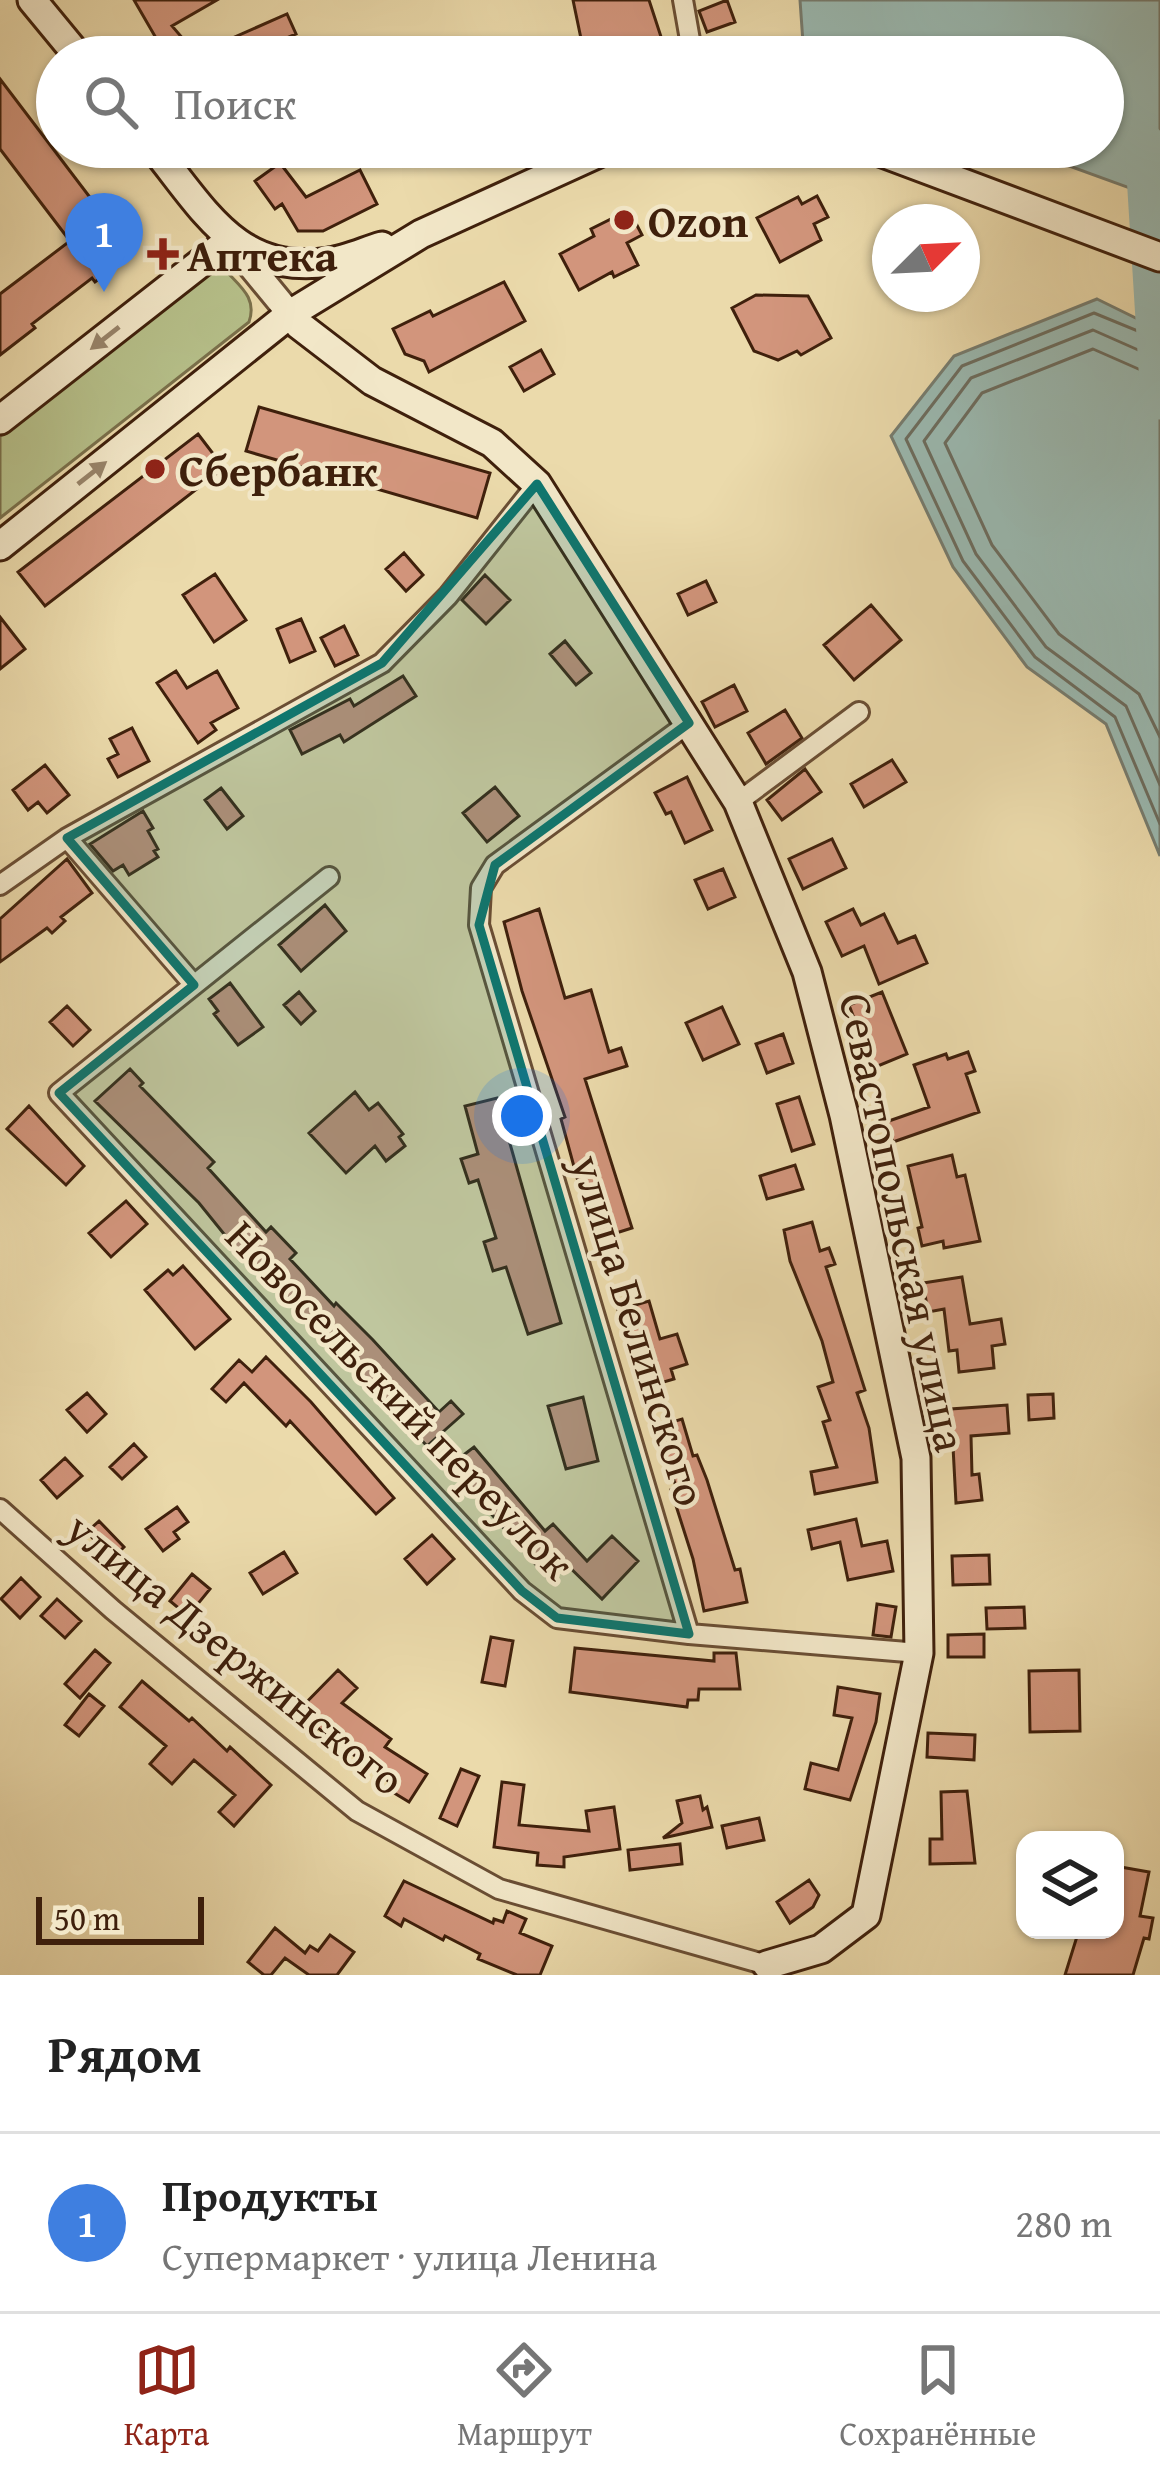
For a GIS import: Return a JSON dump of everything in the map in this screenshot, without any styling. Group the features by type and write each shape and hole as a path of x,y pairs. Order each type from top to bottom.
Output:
{"main road":[{"path":"32,0 62,36"},
{"name":"Севастопольская улица","path":"170,168 230,240"},
{"path":"0,546 290,314 421,234 566,168"},
{"path":"923,168 1160,257"},
{"path":"0,420 230,240 276,263 329,262 421,234"},
{"name":"Севастопольская улица","path":"290,314 372,381 492,442 537,484 738,802 807,972 844,1114 916,1458 919,1654 866,1915 821,1949 760,1970"},
{"path":"760,1970 796,1975"}],"street":[{"path":"683,0 689,36"},
{"name":"Севастопольская улица","path":"230,240 290,314"},
{"path":"0,885 67,838 382,664 448,596 537,484"},
{"path":"738,802 859,712"},
{"name":"улица Белинского","path":"689,723 495,865 481,888 479,925 689,1634"},
{"path":"67,838 194,985"},
{"name":"Новосельский переулок","path":"329,877 59,1093 522,1592 556,1618 919,1654"},
{"name":"улица Дзержинского","path":"0,1509 113,1610 357,1811 499,1889 760,1970"}],"highlighted area":[{"path":"537,484 689,723 495,865 479,925 689,1634 557,1618 522,1591 59,1093 194,985 67,838 382,663"}],"green space":[{"path":"212,271 227,272 243,289 250,300 249,322 0,518 0,436"}],"water":[{"path":"800,0 1160,0 1160,199 1075,168 1124,168 1124,36 803,36"},
{"path":"1097,299 1160,330 1160,856 1106,724 1027,667 953,567 891,436 954,356"}],"building":[{"path":"134,0 217,0 172,26 181,36 155,36"},
{"path":"573,0 649,0 661,36 580,36"},
{"path":"727,0 735,22 707,32 699,11"},
{"path":"287,14 296,34 291,36 237,36"},
{"path":"0,79 36,126 36,168 68,168 133,254 95,282 92,278 0,355 0,294 70,241 0,149"},
{"path":"273,168 284,168 306,197 360,170 377,204 323,231 298,231 282,204 275,209 255,181"},
{"path":"817,196 828,217 814,224 821,240 780,262 757,218 798,197 802,204"},
{"path":"629,210 642,235 627,243 638,265 614,277 612,272 579,290 560,254 594,236 591,229"},
{"path":"504,282 525,321 429,372 424,361 405,354 393,329 430,311 433,316"},
{"path":"756,295 808,296 831,338 801,355 797,351 778,360 754,351 732,308"},
{"path":"541,350 554,374 524,391 510,367"},
{"path":"259,407 490,473 477,518 246,451"},
{"path":"198,434 224,468 45,606 18,572"},
{"path":"404,553 423,575 406,591 386,569"},
{"path":"215,574 246,620 214,642 183,595"},
{"path":"485,575 510,600 486,624 462,600"},
{"path":"706,581 716,602 688,615 678,594"},
{"path":"871,605 901,640 854,680 824,645"},
{"path":"0,617 25,649 0,669"},
{"path":"301,619 315,651 290,662 277,629"},
{"path":"344,626 358,655 335,666 321,638"},
{"path":"565,641 591,673 576,685 550,654"},
{"path":"176,671 187,688 217,671 238,708 211,723 216,730 198,743 157,683"},
{"path":"403,676 416,696 344,742 340,735 302,754 290,730 350,699 354,706"},
{"path":"734,685 747,711 715,727 702,702"},
{"path":"785,710 802,738 766,764 748,733"},
{"path":"132,728 149,761 118,777 108,759 118,754 110,739"},
{"path":"892,760 906,782 864,807 851,784"},
{"path":"45,765 69,795 47,813 38,802 28,810 13,790"},
{"path":"805,769 821,792 782,820 767,800"},
{"path":"687,777 712,830 685,843 671,812 666,814 655,793"},
{"path":"495,787 519,816 487,842 463,813"},
{"path":"221,788 243,816 227,829 205,800"},
{"path":"143,811 153,828 148,831 158,857 129,875 123,865 113,871 90,844"},
{"path":"832,839 846,868 803,889 789,859"},
{"path":"67,859 92,893 61,917 65,921 52,933 47,928 0,962 0,919"},
{"path":"723,869 735,897 708,909 695,880"},
{"path":"325,905 346,931 301,971 279,945"},
{"path":"539,909 565,998 591,990 609,1052 621,1048 627,1066 585,1079 632,1228 594,1240 561,1119 565,1117 504,922"},
{"path":"853,909 861,925 884,914 898,943 915,936 927,963 879,984 864,946 842,956 826,922"},
{"path":"230,983 263,1027 238,1045 214,1014 218,1011 209,999"},
{"path":"299,992 315,1011 301,1024 284,1005"},
{"path":"882,992 907,1054 873,1068 849,1005"},
{"path":"67,1006 90,1030 73,1046 50,1022"},
{"path":"722,1007 739,1044 703,1060 686,1023"},
{"path":"783,1034 793,1063 767,1073 756,1044"},
{"path":"968,1052 975,1071 966,1074 979,1112 893,1142 886,1122 929,1107 914,1065"},
{"path":"130,1069 143,1083 140,1086 214,1162 208,1168 266,1232 271,1227 296,1253 290,1259 334,1306 336,1303 373,1340 439,1412 451,1401 463,1414 427,1446 270,1279 267,1282 241,1255 199,1203 95,1101"},
{"path":"355,1092 369,1110 378,1103 403,1134 399,1137 405,1146 386,1161 375,1146 346,1173 309,1133"},
{"path":"799,1097 814,1144 792,1151 777,1104"},
{"path":"497,1098 561,1323 528,1334 506,1267 493,1271 484,1242 496,1238 478,1180 469,1183 461,1159 478,1154 465,1106"},
{"path":"29,1106 84,1166 66,1185 7,1129"},
{"path":"952,1155 957,1177 965,1175 980,1241 944,1248 943,1241 922,1246 908,1166"},
{"path":"795,1165 803,1189 767,1199 760,1176"},
{"path":"126,1201 147,1224 111,1257 89,1233"},
{"path":"812,1222 820,1251 829,1248 835,1264 826,1267 865,1390 857,1393 869,1428 877,1482 815,1494 811,1472 837,1467 823,1422 830,1420 818,1387 833,1382 790,1261 784,1230"},
{"path":"183,1266 230,1319 195,1349 145,1290 168,1270 173,1275"},
{"path":"962,1277 970,1324 1001,1319 1005,1344 992,1346 994,1368 959,1372 957,1350 949,1351 944,1309 928,1312 923,1283"},
{"path":"649,1301 660,1339 677,1334 687,1364 671,1369 674,1379 640,1389 618,1310"},
{"path":"266,1357 394,1498 376,1514 290,1421 286,1426 244,1383 226,1402 212,1389 239,1360 252,1372"},
{"path":"87,1393 106,1414 87,1432 67,1410"},
{"path":"1053,1394 1054,1418 1029,1420 1028,1395"},
{"path":"583,1397 598,1461 566,1469 548,1406"},
{"path":"1007,1405 1009,1433 971,1436 972,1475 979,1474 982,1500 956,1503 951,1409"},
{"path":"682,1419 735,1570 740,1569 747,1602 704,1611 671,1490 677,1489 655,1427"},
{"path":"134,1444 146,1457 122,1479 110,1467"},
{"path":"474,1447 545,1531 553,1524 587,1561 612,1536 638,1561 602,1599 555,1553 539,1568 449,1466"},
{"path":"65,1458 82,1476 57,1498 41,1480"},
{"path":"177,1507 188,1522 174,1532 179,1539 163,1551 146,1529"},
{"path":"856,1519 862,1546 887,1541 893,1571 848,1580 840,1542 812,1549 808,1530"},
{"path":"99,1521 124,1547 112,1559 87,1532"},
{"path":"432,1535 454,1559 427,1584 405,1559"},
{"path":"284,1552 297,1573 263,1594 250,1573"},
{"path":"989,1555 990,1584 953,1585 952,1556"},
{"path":"192,1574 210,1589 188,1616 170,1601"},
{"path":"21,1578 40,1597 20,1618 1,1599"},
{"path":"57,1599 81,1621 65,1638 41,1616"},
{"path":"877,1604 896,1607 891,1637 873,1635"},
{"path":"1024,1607 1025,1628 987,1629 986,1608"},
{"path":"984,1634 984,1657 948,1657 948,1635"},
{"path":"491,1637 513,1641 505,1686 482,1682"},
{"path":"575,1648 714,1661 714,1653 736,1653 740,1689 699,1689 698,1700 688,1700 687,1707 570,1692"},
{"path":"95,1650 110,1663 80,1698 65,1684"},
{"path":"338,1670 357,1688 342,1703 391,1739 385,1747 427,1774 409,1802 391,1791 395,1786 318,1728 313,1733 294,1715"},
{"path":"1079,1670 1080,1731 1030,1732 1029,1671"},
{"path":"142,1681 227,1751 230,1747 271,1785 234,1826 219,1812 235,1795 194,1760 172,1784 150,1764 166,1746 120,1707"},
{"path":"838,1687 880,1694 876,1722 850,1800 805,1789 811,1763 838,1770 852,1718 834,1715"},
{"path":"89,1694 104,1706 79,1736 65,1725"},
{"path":"928,1733 975,1735 974,1760 927,1757"},
{"path":"461,1769 479,1776 457,1826 440,1818"},
{"path":"502,1782 524,1785 519,1825 589,1831 586,1811 614,1807 620,1849 564,1857 564,1867 537,1865 538,1853 494,1847"},
{"path":"967,1791 975,1863 930,1864 930,1839 942,1839 941,1792"},
{"path":"700,1796 712,1827 663,1838 682,1823 677,1801"},
{"path":"759,1818 764,1840 727,1848 722,1826"},
{"path":"680,1844 682,1864 630,1870 628,1850"},
{"path":"1124,1868 1149,1872 1140,1916 1153,1918 1133,1975 1065,1975 1076,1939 1124,1939"},
{"path":"809,1880 819,1895 813,1907 790,1923 777,1902"},
{"path":"404,1881 493,1923 494,1919 503,1922 507,1911 526,1919 520,1933 552,1946 540,1975 517,1975 478,1959 480,1954 445,1936 443,1940 404,1919 401,1926 385,1916"},
{"path":"275,1928 305,1953 310,1946 318,1951 330,1935 354,1952 337,1975 309,1975 285,1958 271,1975 264,1975 248,1962"}],"waterway":[{"path":"1144,142 1160,400"}],"place":[{"name":"Ozon","path":"624,220"},
{"name":"Аптека","path":"163,254"},
{"name":"Продукты","path":"104,292"},
{"name":"Сбербанк","path":"155,469"}]}
